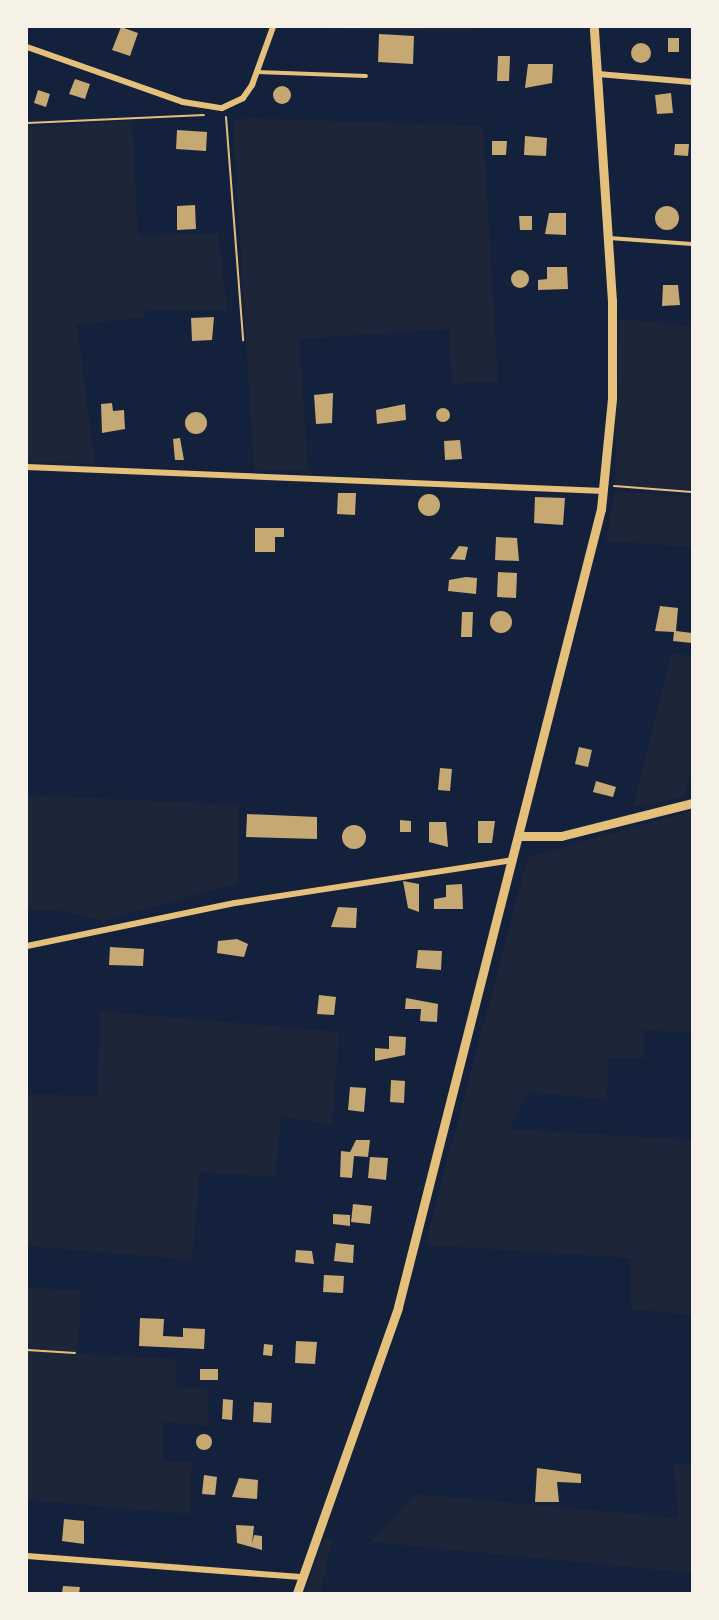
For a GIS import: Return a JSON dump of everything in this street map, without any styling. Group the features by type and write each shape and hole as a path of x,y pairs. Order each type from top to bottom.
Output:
{"street":[{"path":"27,47 183,102 222,108 243,98 257,72 273,27"},
{"path":"297,1593 398,1307 515,860 604,488 612,398 608,238 594,27"},
{"path":"598,74 692,82"},
{"path":"27,467 604,488"},
{"path":"521,836 561,836 692,803"},
{"path":"27,946 234,903 488,860 515,860"},
{"path":"27,1556 301,1577"}],"lane":[{"path":"257,72 366,76"},
{"path":"608,238 692,244"}],"path":[{"path":"27,123 205,115 222,108 227,121 243,340"},
{"path":"604,488 692,492"},
{"path":"27,1350 75,1353"}],"shaded area":[{"path":"279,27 473,27 473,32 279,28"},
{"path":"246,118 483,126 498,381 452,384 449,329 299,339 308,471 254,469 233,122"},
{"path":"132,121 138,236 218,233 227,310 147,310 144,317 77,325 95,464 27,462 27,127"},
{"path":"619,319 692,326 692,490 615,486"},
{"path":"615,491 692,497 692,547 606,541"},
{"path":"672,653 692,656 692,766 684,797 633,807"},
{"path":"27,795 238,805 238,883 103,921 62,911 27,910"},
{"path":"692,811 692,1033 643,1030 645,1058 608,1058 607,1100 528,1092 510,1129 692,1140 692,1315 631,1309 631,1258 425,1245 528,857"},
{"path":"100,1011 339,1032 332,1125 281,1116 275,1177 200,1172 192,1260 27,1246 27,1094 98,1096"},
{"path":"27,1287 81,1291 78,1354 176,1359 177,1388 207,1388 209,1426 163,1422 163,1461 192,1462 189,1514 27,1500"},
{"path":"674,1464 692,1465 692,1573 371,1542 416,1494 678,1518"},
{"path":"324,1538 333,1539 320,1593 305,1593"}],"building":[{"path":"121,27 138,33 130,56 112,50"},
{"path":"379,34 414,36 413,64 378,62"},
{"path":"668,38 679,38 679,52 668,52"},
{"path":"641,43 648,46 651,53 648,60 641,63 634,60 631,53 634,46"},
{"path":"498,56 510,56 509,81 497,81"},
{"path":"528,64 553,64 552,83 525,88"},
{"path":"75,79 90,84 85,99 69,94"},
{"path":"282,86 288,89 291,95 288,101 282,104 276,101 273,95 276,89"},
{"path":"38,90 50,94 46,107 34,103"},
{"path":"671,93 673,113 657,114 655,95"},
{"path":"177,130 207,132 206,151 176,149"},
{"path":"525,136 547,138 546,156 524,155"},
{"path":"492,141 507,141 506,155 492,155"},
{"path":"675,144 689,144 688,156 674,155"},
{"path":"195,205 196,229 177,230 177,206"},
{"path":"667,206 675,210 679,218 675,226 667,230 659,226 655,218 659,210"},
{"path":"549,213 566,213 566,235 545,234"},
{"path":"519,216 532,216 532,230 520,230"},
{"path":"547,267 567,267 568,289 538,290 538,280 547,279"},
{"path":"520,270 526,273 529,279 526,285 520,288 514,285 511,279 514,273"},
{"path":"663,285 678,285 680,305 662,306"},
{"path":"214,317 212,340 192,341 191,318"},
{"path":"333,393 332,423 316,424 314,395"},
{"path":"112,403 113,411 124,410 125,429 102,433 101,404"},
{"path":"405,404 406,420 377,424 376,410"},
{"path":"443,408 448,410 450,415 448,420 443,422 438,420 436,415 438,410"},
{"path":"196,412 206,419 207,423 200,433 196,434 186,427 185,423 192,413"},
{"path":"180,438 184,460 175,460 173,439"},
{"path":"460,440 462,459 445,460 444,441"},
{"path":"338,493 356,493 355,515 337,514"},
{"path":"429,494 437,497 440,505 437,513 429,516 421,513 418,505 421,497"},
{"path":"535,497 565,498 563,525 534,523"},
{"path":"255,528 284,528 284,537 275,537 275,552 255,552"},
{"path":"496,537 517,538 519,561 495,560"},
{"path":"459,546 468,547 465,560 450,559"},
{"path":"498,572 517,573 516,598 497,597"},
{"path":"477,578 476,594 448,591 449,580"},
{"path":"660,606 678,608 676,631 692,633 692,643 673,641 674,632 655,631"},
{"path":"497,611 505,611 512,618 512,626 505,633 497,633 490,626 490,618"},
{"path":"462,612 473,612 472,637 461,637"},
{"path":"579,747 592,750 588,767 575,764"},
{"path":"440,768 452,769 450,791 438,790"},
{"path":"596,781 616,787 613,797 593,792"},
{"path":"247,814 317,817 317,839 246,837"},
{"path":"400,820 411,821 411,832 400,832"},
{"path":"478,821 495,821 492,843 478,843"},
{"path":"429,822 446,822 448,847 429,842"},
{"path":"354,825 362,829 366,837 362,845 354,849 346,845 342,837 346,829"},
{"path":"403,881 419,884 419,912 408,908"},
{"path":"462,884 463,909 434,909 434,899 446,897 446,885"},
{"path":"338,907 357,908 356,928 331,927"},
{"path":"237,939 248,944 244,957 217,953 218,941"},
{"path":"110,947 144,949 143,966 109,965"},
{"path":"418,950 442,951 441,970 416,968"},
{"path":"319,995 336,997 334,1015 317,1014"},
{"path":"406,998 438,1004 437,1022 420,1021 421,1009 405,1009"},
{"path":"389,1036 406,1037 405,1055 375,1061 375,1048 389,1049"},
{"path":"391,1080 405,1081 404,1103 390,1102"},
{"path":"350,1087 366,1088 364,1112 348,1110"},
{"path":"356,1140 370,1140 368,1157 354,1156 352,1178 340,1177 341,1151 350,1152"},
{"path":"370,1157 388,1158 386,1180 368,1178"},
{"path":"353,1204 372,1206 370,1224 351,1222"},
{"path":"333,1214 350,1215 350,1226 333,1224"},
{"path":"336,1243 354,1245 353,1263 334,1261"},
{"path":"296,1250 312,1251 314,1264 295,1262"},
{"path":"324,1275 344,1276 343,1293 323,1292"},
{"path":"140,1318 164,1319 163,1336 183,1337 183,1328 205,1329 204,1349 139,1346"},
{"path":"296,1341 317,1342 315,1364 295,1363"},
{"path":"264,1344 273,1345 272,1356 263,1355"},
{"path":"200,1369 218,1369 218,1380 200,1380"},
{"path":"223,1399 233,1400 232,1420 222,1419"},
{"path":"254,1402 272,1403 271,1423 253,1422"},
{"path":"204,1434 210,1436 212,1442 210,1448 204,1450 198,1448 196,1442 198,1436"},
{"path":"537,1468 581,1474 581,1483 557,1482 559,1502 535,1502"},
{"path":"204,1475 217,1477 215,1495 202,1494"},
{"path":"239,1478 258,1480 257,1499 232,1497"},
{"path":"64,1519 84,1521 84,1544 62,1541"},
{"path":"236,1525 254,1526 252,1544 254,1535 262,1536 262,1550 237,1543"},
{"path":"63,1586 80,1587 79,1593 62,1593"}]}
